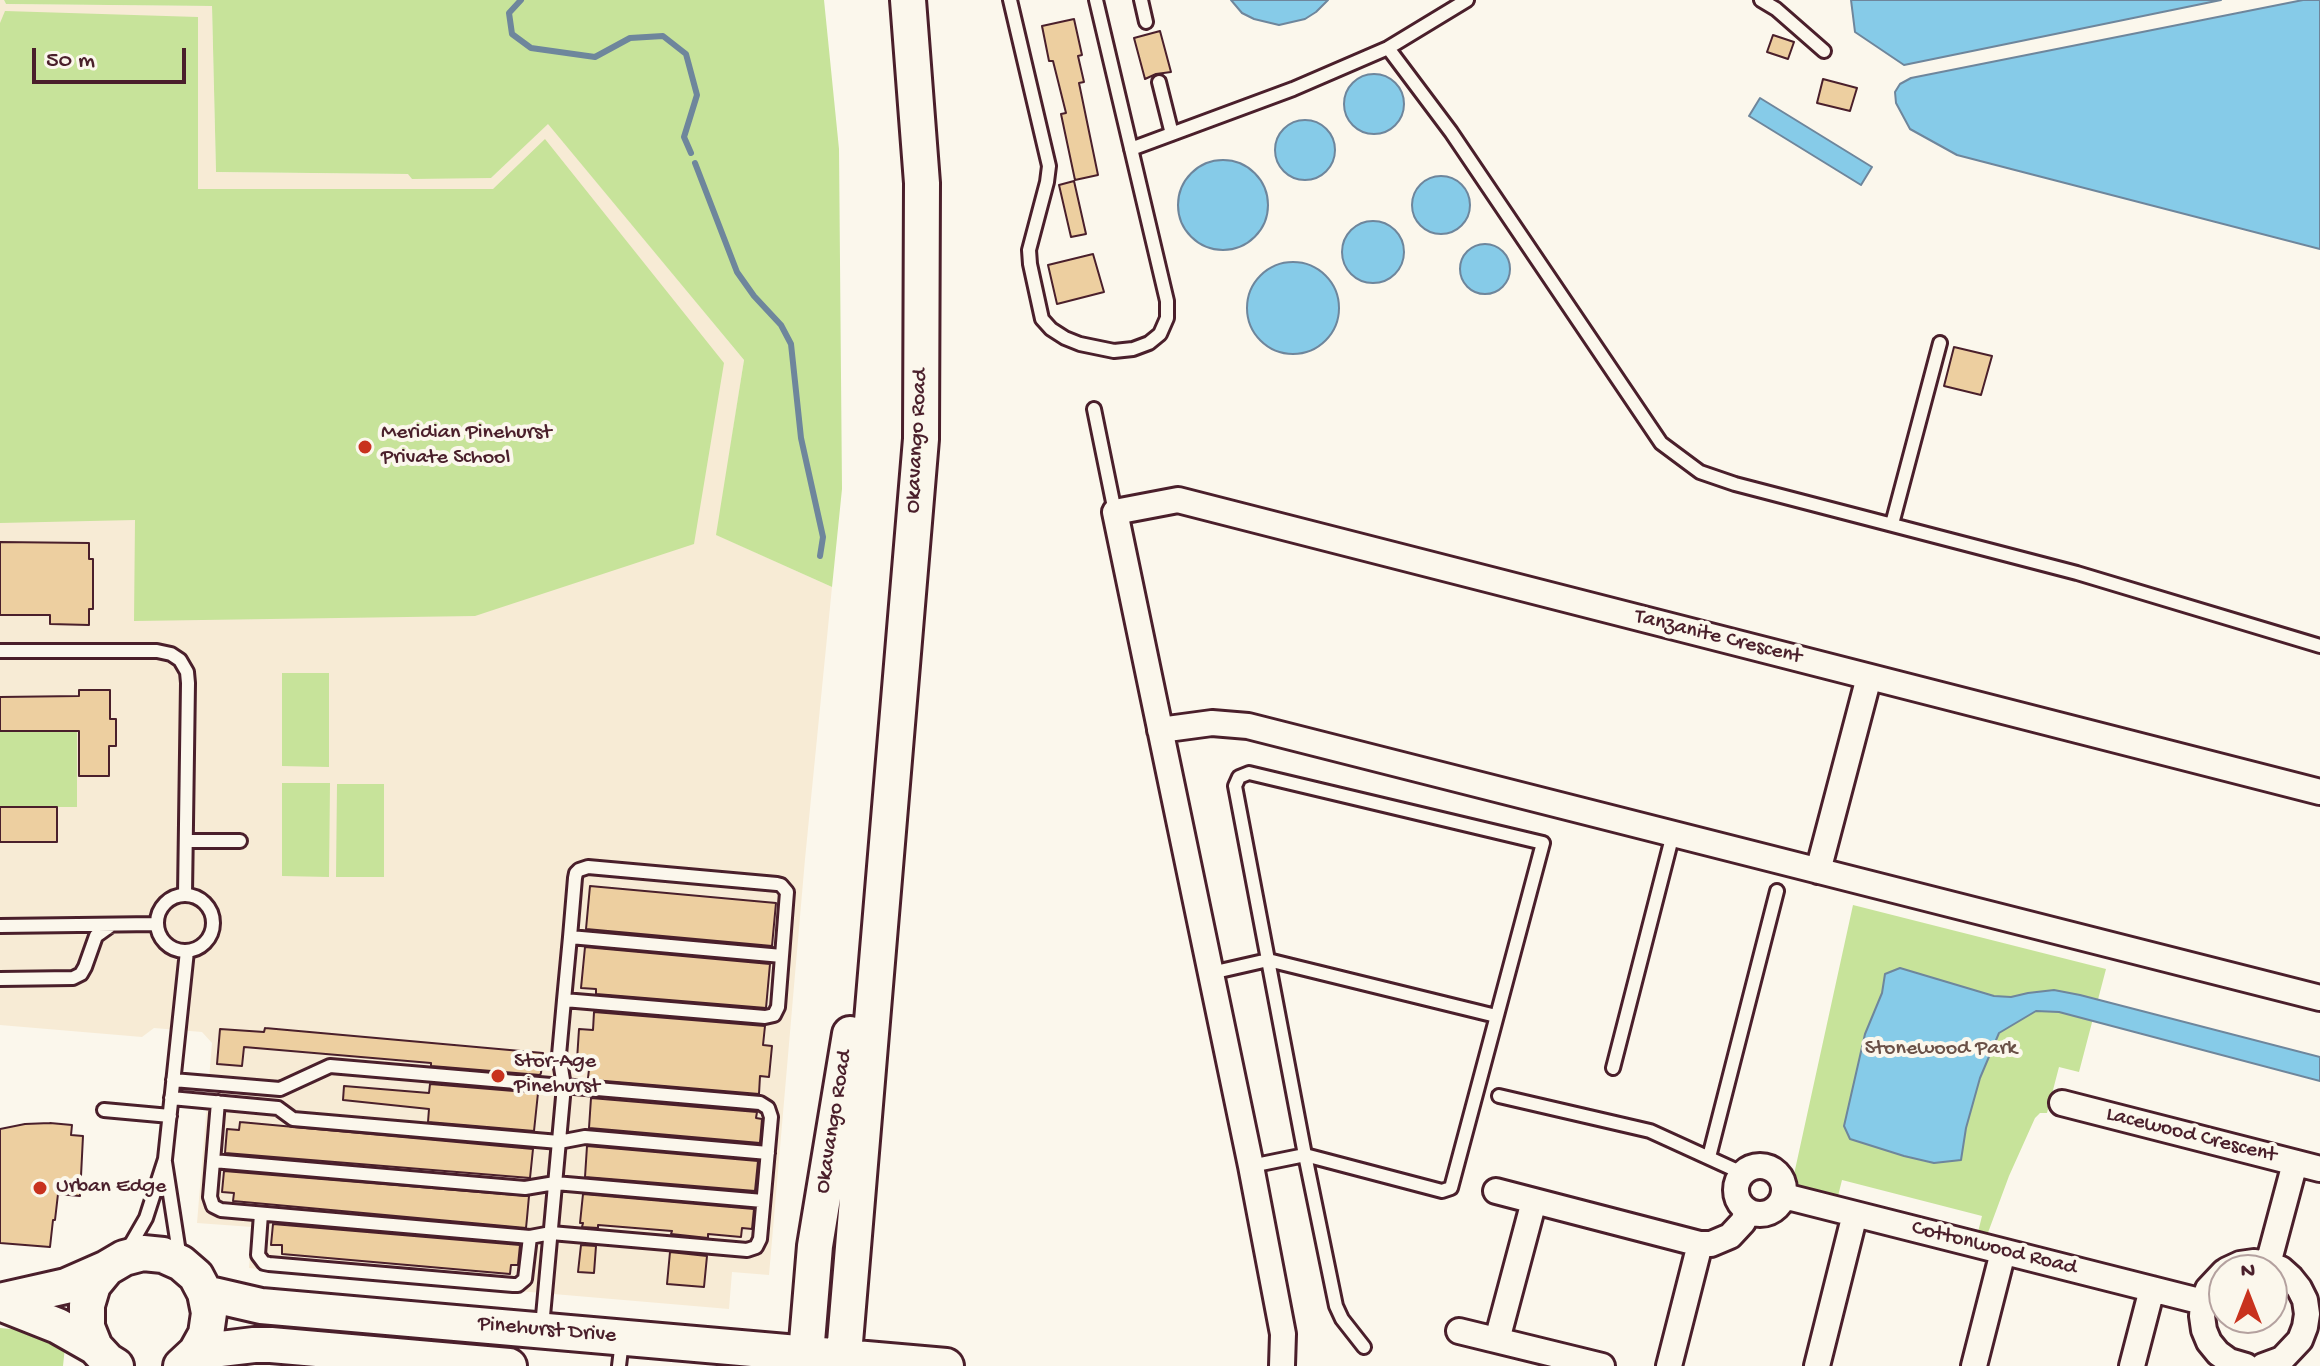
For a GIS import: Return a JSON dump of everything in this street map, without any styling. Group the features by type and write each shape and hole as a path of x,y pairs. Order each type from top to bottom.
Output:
{"main road":[{"name":"Okavango Road","path":"843,1362 921,439 922,183 908,0"},
{"name":"Okavango Road","path":"805,1360 815,1246 854,1006 883,881"},
{"path":"0,1302 66,1286 143,1253 163,1255 181,1263 196,1276 205,1293 209,1313 206,1334 188,1359"},
{"path":"106,1356 87,1327 87,1305 93,1285 115,1263"},
{"name":"Pinehurst Drive","path":"205,1293 261,1306 542,1332 621,1352 843,1362 891,1361 946,1366"},
{"path":"0,1302 58,1326 106,1356"},
{"name":"Pinehurst Drive","path":"188,1359 254,1345 271,1345 509,1366"}],"street":[{"name":"Tanzanite Crescent","path":"1115,512 1178,500 2320,792"},
{"path":"1115,512 1251,1166 1283,1334 1282,1366"},
{"path":"1818,871 1869,677"},
{"path":"1160,730 1212,723 1248,726 2320,998"},
{"name":"Lacewood Crescent","path":"2062,1103 2320,1169"},
{"path":"2271,1254 2295,1163"},
{"path":"1756,1165 1772,1168 1783,1180 1784,1196 1780,1205 1765,1214 1747,1211 1737,1197 1736,1189 1742,1173 1756,1165"},
{"path":"1496,1191 1700,1244 1711,1244 1730,1236 1743,1222 1747,1211"},
{"name":"Cottonwood Road","path":"1784,1196 2203,1302"},
{"path":"1497,1340 1534,1201"},
{"path":"1817,1366 1855,1214"},
{"path":"1669,1366 1700,1244"},
{"path":"1974,1366 2003,1252"},
{"path":"2263,1366 2282,1359 2313,1329 2305,1300 2288,1275"},
{"path":"2132,1366 2152,1289"},
{"path":"2208,1289 2202,1316 2209,1342 2229,1361 2243,1366"},
{"path":"1459,1331 1602,1366"}],"lane":[{"path":"1010,0 1049,166 1029,250 1042,319 1065,338 1114,351 1133,349 1149,343 1160,334 1167,318 1167,301 1096,0"},
{"path":"1141,0 1146,22"},
{"path":"1435,0 1445,13"},
{"path":"1131,149 1293,89 1388,48 1467,0"},
{"path":"1761,0 1776,9 1824,51"},
{"path":"1388,48 1451,132 1661,443 1679,459 1700,472 1735,484 2077,573 2320,646"},
{"path":"1159,82 1172,134"},
{"path":"1892,524 1940,343"},
{"path":"1094,409 1115,512"},
{"path":"0,651 157,651 180,660 187,672 188,683 185,894"},
{"path":"1251,1166 1305,1155 1442,1191 1451,1188 1543,843 1249,773 1239,777 1235,786 1305,1155 1336,1306 1364,1347"},
{"path":"1613,1068 1673,834"},
{"path":"186,841 240,841"},
{"path":"542,1332 564,1086 559,1055 564,1000 576,873 588,867 781,885 785,888 788,897 778,1007 774,1015 564,1000"},
{"path":"1709,1157 1777,891"},
{"path":"185,894 206,904 213,926 201,946 187,951 178,950 163,941 156,924 164,903 185,894"},
{"path":"0,926 156,924"},
{"path":"0,979 73,978 81,974 85,967 96,936 113,925"},
{"path":"570,937 782,956"},
{"path":"115,1263 146,1218 165,1159 187,951"},
{"path":"1211,973 1268,960 1496,1016"},
{"path":"173,1080 280,1089 330,1066 764,1105 771,1117 760,1239 752,1250 551,1233 530,1237 221,1210 213,1206 210,1197 218,1102"},
{"path":"278,1108 280,1089"},
{"path":"1499,1096 1650,1131 1742,1173"},
{"path":"171,1098 278,1108 293,1119 559,1142 585,1137 768,1153"},
{"path":"104,1110 170,1116"},
{"path":"165,1159 181,1263"},
{"path":"213,1161 525,1188 555,1183 763,1201"},
{"path":"261,1214 258,1255 264,1263 513,1285 525,1279 530,1237"}],"shaded area":[{"name":"Meridian Pinehurst Private School","path":"0,0 6,4 212,6 216,172 491,178 548,123 744,360 717,535 832,587 769,1275 732,1272 729,1309 249,1268 252,1227 197,1223 212,1043 202,1032 154,1028 142,1037 0,1025"}],"green space":[{"path":"4,0 824,0 839,149 842,489 832,587 716,535 744,360 548,124 491,178 412,179 408,174 216,172 212,6 6,4"},
{"path":"5,11 198,17 198,189 493,189 545,139 724,363 694,544 475,616 134,621 135,520 0,523 0,23"},
{"path":"282,673 329,673 329,767 282,766"},
{"path":"0,731 77,731 77,807 0,807"},
{"path":"282,783 330,783 329,877 282,876"},
{"path":"337,784 384,784 384,877 336,877"},
{"name":"Stonewood Park","path":"1853,905 2106,969 2079,1072 2059,1067 2047,1113 2040,1113 2035,1118 1986,1238 1977,1236 1982,1216 1842,1180 1837,1200 1804,1192 1793,1179"},
{"path":"0,1328 33,1331 65,1347 63,1366 0,1366"}],"water":[{"path":"1231,0 1328,0 1305,19 1279,25 1242,13"},
{"path":"1851,0 2221,0 1904,65 1855,32"},
{"path":"2303,0 2320,0 2320,249 1957,155 1910,129 1896,103 1895,92 1900,84 1911,78"},
{"path":"1374,74 1396,82 1404,104 1396,126 1374,134 1352,126 1344,104 1352,82"},
{"path":"1760,98 1872,167 1861,185 1749,116"},
{"path":"1305,120 1316,122 1326,129 1333,139 1333,161 1326,171 1316,178 1305,180 1294,178 1284,171 1277,161 1275,150 1277,139 1284,129 1294,122"},
{"path":"1223,160 1240,163 1255,173 1265,188 1268,205 1265,222 1255,237 1240,247 1223,250 1206,247 1191,237 1181,222 1178,205 1181,188 1191,173 1206,163"},
{"path":"1441,176 1462,184 1470,205 1462,226 1441,234 1420,226 1412,205 1420,184"},
{"path":"1373,221 1395,230 1404,252 1395,274 1373,283 1351,274 1342,252 1351,230"},
{"path":"1485,244 1502,252 1510,269 1502,286 1485,294 1468,286 1460,269 1468,252"},
{"path":"1293,262 1311,265 1326,275 1336,290 1339,308 1336,326 1326,341 1311,351 1293,354 1275,351 1260,341 1250,326 1247,308 1250,290 1260,275 1275,265"},
{"path":"1900,968 1994,996 2011,997 2054,990 2080,995 2320,1057 2320,1081 2059,1012 2036,1011 1999,1033 1980,1078 1961,1160 1934,1163 1904,1156 1850,1139 1844,1126 1865,1034 1882,993 1885,974"}],"building":[{"path":"1074,19 1082,55 1078,56 1084,82 1079,83 1098,175 1075,180 1061,114 1066,113 1053,61 1049,61 1042,26"},
{"path":"1160,31 1171,72 1145,79 1134,38"},
{"path":"1773,35 1794,42 1788,59 1767,52"},
{"path":"1823,79 1857,88 1850,111 1817,103"},
{"path":"1074,181 1086,234 1071,237 1059,185"},
{"path":"1093,254 1104,292 1057,304 1048,265"},
{"path":"1954,347 1992,356 1981,395 1944,386"},
{"path":"0,542 89,543 89,559 93,559 93,609 89,609 89,625 50,624 50,615 0,615"},
{"path":"79,690 110,690 110,719 116,719 116,746 109,746 109,776 79,776 79,731 0,731 0,697 79,696"},
{"path":"0,807 57,807 57,842 0,842"},
{"path":"590,886 776,903 772,946 586,929"},
{"path":"585,947 770,964 766,1008 596,994 596,989 581,988"},
{"path":"594,1012 765,1026 763,1045 772,1046 769,1077 760,1076 759,1094 593,1080 588,1078 590,1061 577,1060 579,1029 593,1030"},
{"path":"265,1028 543,1053 541,1073 431,1066 431,1063 244,1047 242,1066 217,1064 220,1029 264,1032"},
{"path":"430,1084 538,1093 534,1131 428,1122 429,1109 343,1100 344,1086 429,1093"},
{"path":"591,1098 757,1112 756,1118 762,1119 760,1143 589,1128"},
{"path":"240,1122 533,1149 530,1178 225,1153 227,1129 239,1130"},
{"name":"Urban Edge","path":"50,1123 72,1125 71,1135 83,1136 80,1196 58,1194 50,1247 0,1243 0,1129"},
{"path":"587,1146 758,1161 755,1191 585,1177"},
{"path":"224,1171 529,1196 526,1228 233,1201 234,1193 222,1192"},
{"path":"583,1194 754,1209 752,1229 742,1228 741,1237 708,1234 708,1238 671,1234 672,1231 598,1225 598,1228 582,1227"},
{"path":"273,1224 520,1245 518,1265 511,1265 510,1274 282,1254 282,1245 271,1245"},
{"path":"581,1245 596,1246 594,1273 578,1272"},
{"path":"670,1252 707,1256 704,1287 667,1284"}],"waterway":[{"path":"521,0 509,13 512,34 531,48 595,57 630,38 663,36 686,54 697,95 684,137 691,153"},
{"path":"695,163 737,272 781,325 791,344 801,438 823,537 820,556"}],"place":[{"name":"Meridian Pinehurst Private School","path":"365,447"},
{"name":"Stor-Age Pinehurst","path":"498,1076"},
{"name":"Urban Edge","path":"40,1188"}]}
